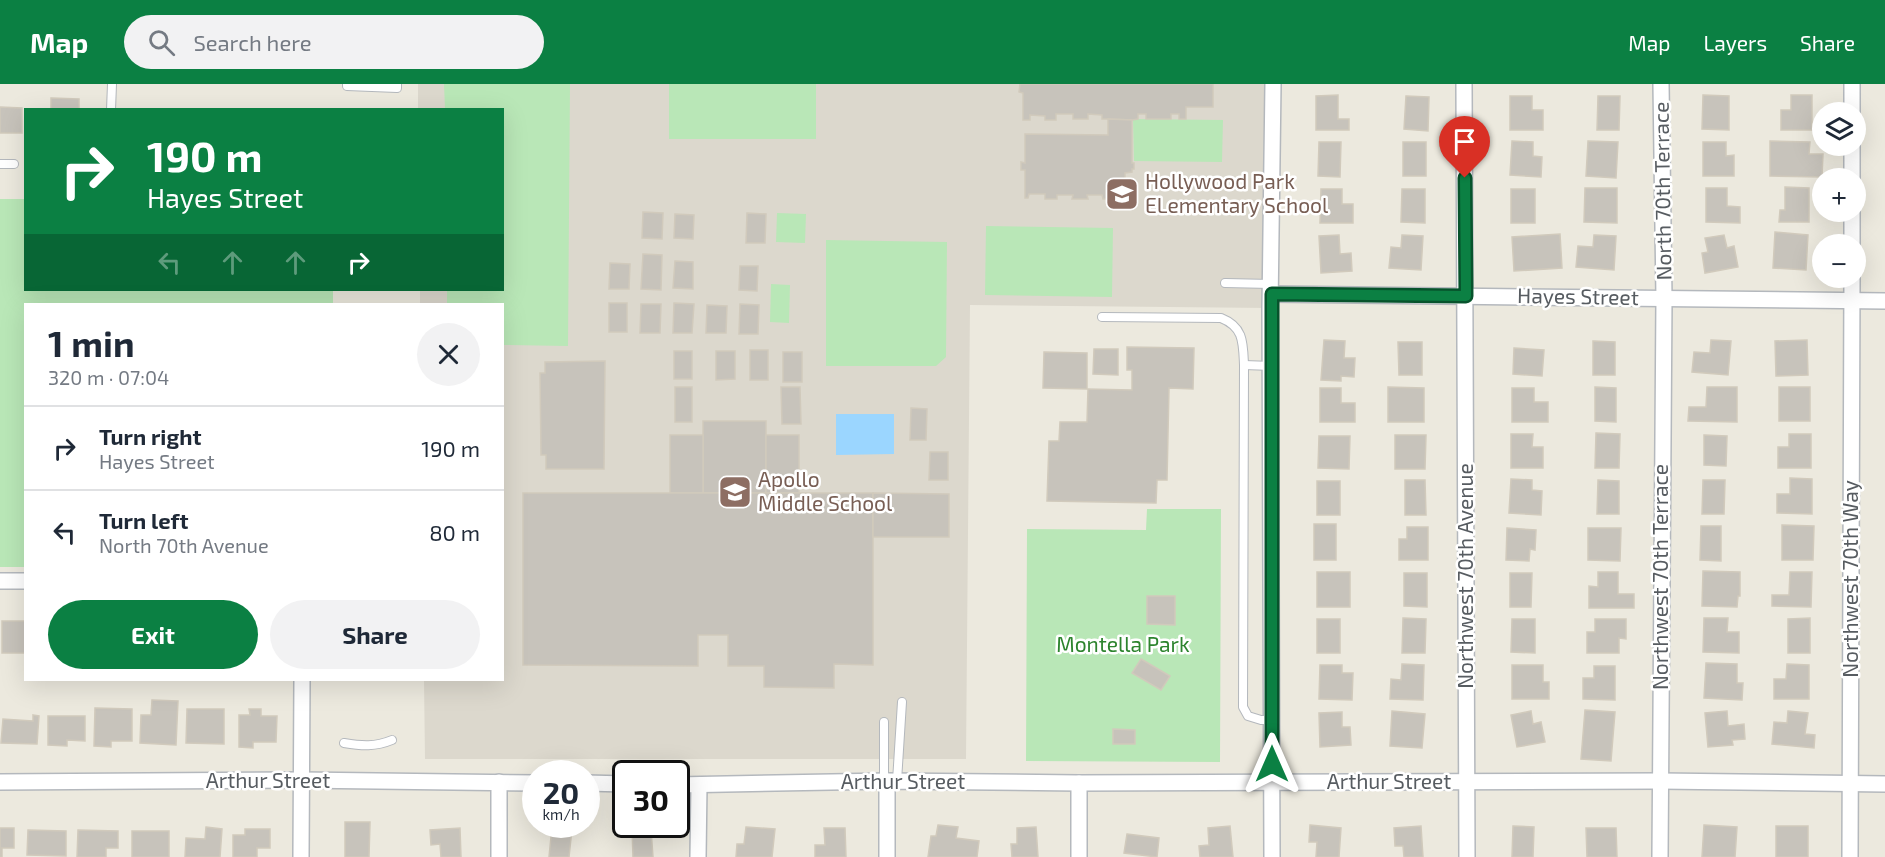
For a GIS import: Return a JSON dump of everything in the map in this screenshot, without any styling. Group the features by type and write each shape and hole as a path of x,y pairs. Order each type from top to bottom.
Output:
{"street":[{"path":"1272,857 1273,84"},
{"name":"Northwest 70th Avenue","path":"1464,84 1467,857"},
{"name":"North 70th Terrace","path":"1661,84 1664,298"},
{"path":"1852,84 1852,102"},
{"name":"Northwest 70th Way","path":"1850,857 1852,288"},
{"name":"Hayes Street","path":"1272,289 1466,296 1885,301"},
{"name":"Northwest 70th Terrace","path":"1660,857 1664,298"},
{"path":"0,581 24,581"},
{"path":"301,857 302,681"},
{"name":"Arthur Street","path":"0,782 301,780 522,783"},
{"path":"887,857 890,781"},
{"name":"Arthur Street","path":"690,785 890,781 1885,784"},
{"path":"499,782 499,857"},
{"path":"1078,783 1078,857"},
{"path":"698,857 699,785"}],"lane":[{"path":"111,108 112,84"},
{"path":"347,84 347,86 397,88 397,84"},
{"path":"0,164 14,164"},
{"path":"1225,283 1272,289"},
{"path":"1102,317 1221,318 1238,328 1243,343 1244,365 1243,707 1248,716 1261,720 1272,720"},
{"path":"1244,365 1272,366"},
{"path":"890,781 902,702"},
{"path":"884,722 890,781"},
{"path":"344,743 366,746 380,745 392,740"}],"shaded area":[{"name":"Apollo Middle School","path":"418,84 1273,84 1270,308 970,305 966,759 425,759 424,681 504,681 504,303 420,303 420,291 504,291 504,108 418,108"}],"green space":[{"path":"444,84 570,84 568,346 504,345 504,303 447,303 447,291 504,291 504,108 445,108"},
{"path":"669,84 816,84 816,139 669,139"},
{"path":"1133,119 1223,120 1222,162 1134,161"},
{"path":"0,199 24,199 24,291 333,291 333,303 24,303 24,567 0,567"},
{"path":"777,213 806,214 805,243 776,242"},
{"path":"986,226 1113,228 1112,297 985,295"},
{"path":"826,240 947,242 946,357 936,366 826,366"},
{"path":"771,284 790,285 789,323 770,322"},
{"name":"Montella Park","path":"1147,509 1221,509 1220,762 1026,761 1027,529 1146,530"}],"water":[{"path":"836,414 894,414 894,454 836,455"}],"building":[{"path":"1020,84 1213,84 1213,107 1186,107 1186,119 1179,119 1179,114 1171,114 1171,119 1146,119 1146,114 1138,114 1138,119 1132,120 1102,119 1102,115 1088,114 1088,119 1073,119 1073,114 1056,114 1056,120 1045,120 1045,116 1030,115 1030,120 1023,120 1023,93 1019,92"},
{"path":"1338,95 1338,119 1349,119 1349,130 1316,130 1316,96"},
{"path":"1703,95 1729,96 1729,130 1702,129"},
{"path":"1791,95 1812,95 1812,130 1781,130 1781,110 1791,110"},
{"path":"1406,96 1429,97 1428,131 1404,129"},
{"path":"1510,96 1532,96 1532,110 1543,110 1543,130 1510,130"},
{"path":"1598,96 1620,96 1619,130 1597,130"},
{"path":"51,98 79,99 79,108 51,108"},
{"path":"0,107 22,108 22,133 0,133"},
{"path":"1108,119 1132,120 1134,169 1132,172 1125,173 1125,195 1113,195 1113,199 1103,199 1102,195 1087,195 1088,199 1072,199 1073,195 1057,195 1057,199 1045,199 1045,194 1029,194 1028,198 1025,198 1025,170 1021,170 1021,162 1025,163 1025,134 1108,135"},
{"path":"1512,141 1533,142 1533,156 1542,157 1541,177 1510,175"},
{"path":"1588,141 1618,142 1616,178 1586,176"},
{"path":"1770,141 1810,142 1809,154 1823,156 1822,168 1812,168 1812,177 1770,176"},
{"path":"1319,142 1341,142 1340,177 1318,176"},
{"path":"1403,142 1426,142 1426,176 1403,176"},
{"path":"1703,142 1726,142 1726,156 1734,155 1734,176 1703,176"},
{"path":"1785,187 1809,188 1809,222 1779,222 1780,210 1785,210"},
{"path":"1585,188 1617,188 1617,223 1584,222"},
{"path":"1706,188 1727,188 1727,206 1740,207 1740,223 1706,222"},
{"path":"1321,189 1342,189 1342,204 1353,204 1353,223 1320,223"},
{"path":"1402,189 1425,189 1425,223 1401,222"},
{"path":"1511,189 1535,189 1535,223 1511,223"},
{"path":"643,212 663,213 662,239 642,238"},
{"path":"747,213 766,214 765,243 746,243"},
{"path":"675,214 694,215 693,239 674,238"},
{"path":"1775,232 1808,235 1806,270 1773,268"},
{"path":"1560,234 1562,268 1514,271 1512,237"},
{"path":"1339,235 1340,254 1351,253 1352,271 1321,273 1319,236"},
{"path":"1402,235 1423,236 1421,270 1389,268 1391,247 1401,248"},
{"path":"1594,235 1616,236 1614,270 1576,267 1578,246 1593,247"},
{"path":"1724,235 1727,248 1734,246 1738,267 1705,273 1702,253 1708,252 1705,238"},
{"path":"643,254 662,255 661,290 641,289"},
{"path":"675,261 693,262 693,289 673,288"},
{"path":"610,263 630,264 629,289 609,289"},
{"path":"740,266 758,266 757,291 739,290"},
{"path":"609,303 627,303 627,332 609,332"},
{"path":"674,303 694,304 692,333 673,333"},
{"path":"641,304 661,304 660,333 640,333"},
{"path":"740,304 759,305 758,334 739,334"},
{"path":"707,305 727,306 726,333 706,333"},
{"path":"1324,340 1345,341 1344,358 1355,358 1354,377 1341,376 1341,381 1321,380"},
{"path":"1711,340 1731,341 1728,375 1692,372 1694,352 1710,353"},
{"path":"1807,340 1808,375 1776,376 1775,341"},
{"path":"1593,341 1615,342 1615,375 1593,375"},
{"path":"1398,342 1422,342 1422,375 1399,375"},
{"path":"1127,347 1194,348 1193,389 1169,388 1167,480 1157,480 1156,503 1047,501 1049,441 1059,441 1060,422 1087,422 1088,389 1132,390 1132,370 1127,370"},
{"path":"1514,348 1544,350 1542,376 1513,374"},
{"path":"1094,349 1118,349 1118,375 1093,374"},
{"path":"750,350 768,350 768,380 750,380"},
{"path":"674,351 692,351 692,379 674,379"},
{"path":"716,351 735,351 735,379 716,380"},
{"path":"783,352 802,352 802,382 783,382"},
{"path":"1044,352 1087,353 1087,389 1043,388"},
{"path":"605,361 604,469 546,469 546,455 541,455 540,373 545,373 545,362"},
{"path":"675,387 692,387 692,422 675,422"},
{"path":"781,387 800,387 801,424 782,424"},
{"path":"1388,387 1424,388 1424,422 1388,422"},
{"path":"1595,387 1616,388 1616,422 1595,421"},
{"path":"1707,387 1737,387 1737,422 1688,421 1689,407 1706,407"},
{"path":"1779,387 1810,387 1810,421 1779,421"},
{"path":"1320,388 1341,388 1341,403 1355,403 1355,422 1320,422"},
{"path":"1512,388 1534,388 1534,402 1548,402 1548,422 1512,422"},
{"path":"911,408 927,409 926,440 910,440"},
{"path":"703,421 766,421 766,493 703,493"},
{"path":"1596,433 1620,434 1619,468 1595,468"},
{"path":"1511,434 1533,434 1532,447 1543,447 1543,468 1511,468"},
{"path":"1789,434 1811,434 1811,468 1778,468 1778,447 1789,447"},
{"path":"670,435 703,435 703,493 670,493"},
{"path":"766,435 799,435 799,493 766,493"},
{"path":"1395,435 1426,435 1425,469 1395,469"},
{"path":"1704,435 1727,436 1726,466 1704,465"},
{"path":"1319,436 1350,436 1349,469 1318,468"},
{"path":"930,452 948,452 948,480 929,480"},
{"path":"1790,478 1812,479 1812,514 1777,513 1777,494 1790,494"},
{"path":"1511,479 1532,480 1532,490 1542,491 1541,515 1509,513"},
{"path":"1405,480 1425,480 1426,515 1405,515"},
{"path":"1598,480 1619,481 1619,514 1597,514"},
{"path":"1703,480 1725,480 1724,514 1702,514"},
{"path":"1317,481 1340,481 1340,515 1317,515"},
{"path":"523,493 873,493 873,665 834,664 834,688 764,687 764,666 728,666 728,635 698,635 698,666 523,665"},
{"path":"873,493 949,494 949,537 873,537"},
{"path":"1314,524 1336,524 1336,560 1314,560"},
{"path":"1782,525 1814,526 1813,560 1782,560"},
{"path":"1701,526 1721,526 1721,561 1700,560"},
{"path":"1407,527 1428,527 1428,560 1399,560 1399,539 1407,539"},
{"path":"1507,528 1536,530 1535,550 1530,549 1529,561 1506,560"},
{"path":"1588,528 1621,528 1620,561 1588,560"},
{"path":"1703,571 1740,572 1740,596 1738,596 1737,607 1702,606"},
{"path":"1317,572 1350,572 1350,607 1317,607"},
{"path":"1598,572 1618,572 1618,594 1634,594 1634,608 1589,608 1589,586 1598,587"},
{"path":"1790,572 1812,572 1811,607 1772,606 1772,595 1789,595"},
{"path":"1404,573 1427,573 1427,607 1404,606"},
{"path":"1510,573 1532,573 1531,607 1510,607"},
{"path":"1147,596 1175,596 1175,625 1147,624"},
{"path":"1403,618 1426,619 1425,653 1402,653"},
{"path":"1704,618 1728,618 1727,632 1739,632 1739,653 1703,652"},
{"path":"1810,618 1810,653 1788,653 1788,619"},
{"path":"1317,619 1340,619 1340,653 1317,653"},
{"path":"1512,619 1535,619 1535,653 1511,652"},
{"path":"1595,619 1626,619 1626,639 1619,638 1619,653 1587,653 1587,632 1595,632"},
{"path":"2,621 24,621 24,653 2,653"},
{"path":"1141,659 1170,676 1161,690 1132,673"},
{"path":"1706,663 1737,664 1737,683 1743,683 1742,700 1704,698"},
{"path":"1402,664 1424,665 1423,700 1390,699 1391,679 1401,680"},
{"path":"1787,664 1809,665 1809,699 1774,699 1774,679 1786,679"},
{"path":"1320,665 1342,665 1342,673 1353,673 1352,700 1319,699"},
{"path":"1512,665 1543,665 1543,682 1549,682 1549,699 1512,699"},
{"path":"1594,666 1615,666 1615,700 1583,699 1583,678 1594,678"},
{"path":"152,700 178,701 176,745 140,743 141,715 151,715"},
{"path":"95,708 132,709 132,741 111,741 111,747 94,746"},
{"path":"187,709 224,709 224,744 186,743"},
{"path":"249,709 261,709 261,716 277,716 276,742 253,742 253,748 239,747 239,715 250,715"},
{"path":"1585,710 1615,712 1611,761 1581,759"},
{"path":"1392,711 1425,714 1422,748 1390,746"},
{"path":"1531,711 1533,724 1541,722 1545,742 1517,747 1511,715"},
{"path":"1727,711 1728,726 1744,724 1745,739 1732,740 1733,745 1708,747 1705,713"},
{"path":"1788,711 1808,713 1805,734 1815,735 1814,748 1772,744 1774,722 1787,723"},
{"path":"1342,712 1342,727 1350,727 1351,745 1320,747 1319,713"},
{"path":"33,715 39,716 37,744 1,743 3,719 33,721"},
{"path":"48,716 85,716 85,741 67,740 67,746 48,745"},
{"path":"1113,729 1135,730 1135,744 1113,744"},
{"path":"345,822 370,822 369,857 345,857"},
{"path":"938,825 958,827 956,838 979,841 977,857 928,857 931,836 936,836"},
{"path":"1310,825 1341,828 1339,857 1316,857 1317,842 1309,842"},
{"path":"1704,825 1737,827 1735,857 1702,857"},
{"path":"1230,826 1233,857 1200,857 1199,846 1209,845 1208,828"},
{"path":"1421,826 1423,857 1404,857 1403,846 1395,846 1394,828"},
{"path":"1513,826 1534,827 1533,857 1512,857"},
{"path":"1776,826 1808,826 1808,857 1776,857"},
{"path":"206,827 222,829 220,857 185,857 186,838 205,839"},
{"path":"746,827 775,829 772,857 736,857 737,844 744,844"},
{"path":"1036,827 1038,857 1012,857 1011,844 1017,844 1017,828"},
{"path":"0,828 14,828 14,848 2,848 2,857 0,857"},
{"path":"460,828 461,857 441,857 440,844 431,845 430,830"},
{"path":"824,828 845,828 846,857 815,857 815,845 825,845"},
{"path":"1586,828 1616,828 1617,857 1587,857"},
{"path":"245,829 270,829 270,848 257,848 257,857 233,857 233,835 245,835"},
{"path":"28,830 66,831 66,856 27,855"},
{"path":"78,830 118,831 118,848 106,848 106,857 77,857"},
{"path":"132,831 169,831 169,857 132,857"},
{"path":"1127,834 1159,838 1157,857 1124,853"},
{"path":"551,838 571,838 569,857 549,857"},
{"path":"632,838 652,838 653,857 633,857"}],"place":[{"name":"Hollywood Park ELementary School","path":"1122,194"},
{"name":"Apollo Middle School","path":"735,492"}],"route":[{"path":"1272,764 1270,308 1272,294 1466,296 1465,178"}]}
